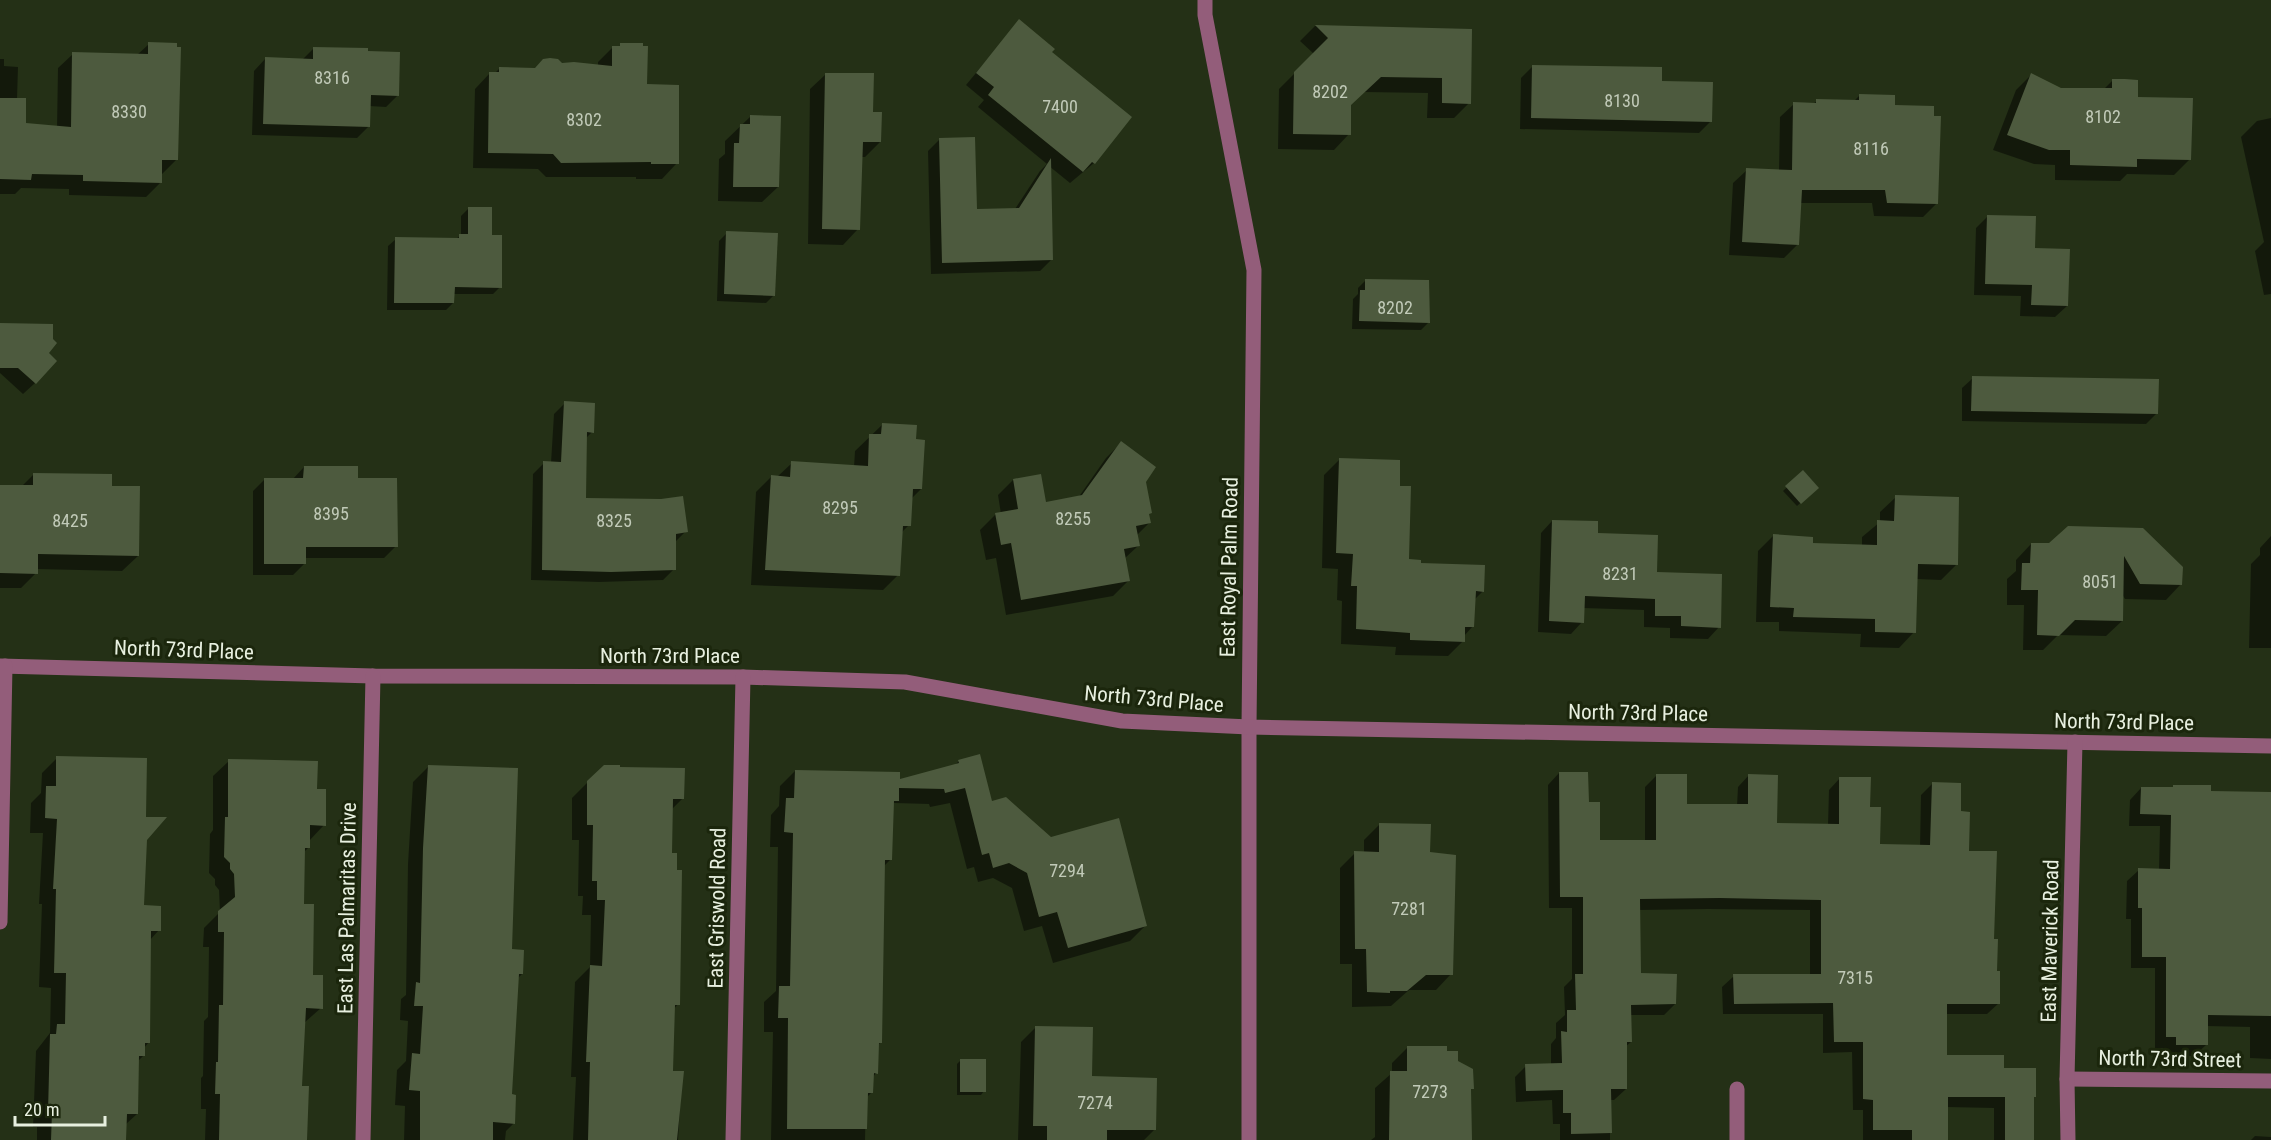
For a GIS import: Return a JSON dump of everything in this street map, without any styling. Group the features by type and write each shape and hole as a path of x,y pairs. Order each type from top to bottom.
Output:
{"street":[{"name":"East Royal Palm Road","path":"1205,0 1205,15 1254,270 1249,727 1249,1140"},
{"name":"North 73rd Place","path":"2,666 372,676 744,677 905,682 1122,722 1249,727 2271,746"},
{"path":"0,922 2,666"},
{"name":"East Las Palmaritas Drive","path":"363,1140 372,676"},
{"name":"East Griswold Road","path":"733,1140 744,677"},
{"name":"East Maverick Road","path":"2068,1140 2067,1078 2075,742"},
{"name":"North 73rd Street","path":"2067,1078 2271,1081"},
{"path":"1737,1089 1737,1140"}],"building":[{"path":"1019,19 1055,49 1052,52 1132,117 1095,164 1092,162 1083,172 988,95 994,87 976,73"},
{"path":"1315,25 1472,29 1471,104 1442,103 1442,78 1381,77 1351,105 1351,135 1293,134 1294,72 1328,38"},
{"path":"148,42 177,43 177,47 181,47 178,160 162,160 162,183 83,181 83,175 32,174 31,180 0,179 0,98 26,98 26,123 71,127 72,52 148,54"},
{"path":"620,43 643,43 643,46 648,46 647,84 679,85 679,164 561,163 553,154 488,153 489,72 499,72 499,67 535,68 543,59 550,58 558,59 562,63 612,66 612,46 620,46"},
{"path":"313,47 368,48 368,51 400,52 399,96 371,95 370,127 263,124 265,57 313,59"},
{"path":"1532,65 1662,67 1662,81 1713,82 1712,122 1531,118"},
{"path":"825,73 874,73 873,112 882,112 881,142 863,142 860,230 822,229"},
{"path":"2031,73 2061,88 2112,88 2112,79 2125,79 2138,80 2138,97 2193,98 2191,160 2137,159 2137,167 2070,165 2070,150 2049,150 2007,135"},
{"path":"1859,94 1895,95 1895,105 1934,106 1934,116 1941,116 1938,204 1887,203 1885,190 1802,190 1799,245 1742,242 1746,168 1792,170 1793,102 1816,103 1816,99 1859,100"},
{"path":"750,115 781,116 779,187 733,187 734,143 739,143 740,124 750,124"},
{"path":"975,137 977,209 1019,208 1051,158 1053,260 942,263 939,138"},
{"path":"468,207 492,207 492,235 502,235 502,288 455,287 454,303 394,303 395,237 459,238 459,234 468,234"},
{"path":"1987,215 2036,216 2035,248 2070,249 2068,306 2031,305 2032,285 1985,284"},
{"path":"726,231 778,233 775,296 724,294"},
{"path":"1365,279 1429,280 1430,323 1359,321 1360,290 1365,290"},
{"path":"0,323 53,324 53,339 57,343 49,353 57,361 36,384 18,368 0,368"},
{"path":"1972,376 2159,379 2158,414 1971,411"},
{"path":"564,401 595,403 594,433 587,432 586,498 661,499 683,496 688,532 676,534 676,570 611,572 542,570 543,461 561,462"},
{"path":"882,423 917,425 916,439 925,440 922,489 913,489 911,526 903,526 900,576 765,570 771,475 790,477 791,461 868,466 869,434 881,434"},
{"path":"1121,441 1156,467 1146,482 1152,513 1149,514 1151,523 1136,526 1140,546 1124,549 1130,581 1021,600 1011,543 1001,545 995,513 1018,509 1013,479 1041,474 1046,502 1082,495"},
{"path":"1339,458 1400,460 1400,486 1411,486 1409,559 1421,560 1421,563 1485,565 1484,592 1476,591 1474,627 1465,627 1465,642 1410,640 1410,633 1356,629 1357,586 1351,586 1353,554 1336,553"},
{"path":"304,466 358,466 358,478 397,478 398,547 306,547 306,564 264,564 264,478 303,478"},
{"path":"1803,470 1819,488 1801,504 1785,486"},
{"path":"33,473 112,474 112,486 140,486 139,556 38,554 38,574 0,573 0,485 33,485"},
{"path":"1895,495 1959,497 1958,565 1918,564 1916,633 1875,632 1875,619 1793,617 1794,608 1770,607 1773,534 1813,537 1813,543 1877,545 1877,520 1894,521"},
{"path":"1552,520 1598,521 1598,533 1658,535 1657,572 1722,574 1721,628 1681,626 1681,616 1655,616 1655,599 1585,596 1584,623 1549,621"},
{"path":"2068,526 2143,528 2183,567 2182,585 2140,584 2124,556 2123,621 2075,620 2059,636 2037,635 2038,590 2021,590 2022,563 2030,563 2031,543 2049,543"},
{"path":"980,754 992,801 1006,797 1051,837 1119,818 1147,926 1068,948 1057,912 1039,917 1027,873 1009,863 993,868 989,853 982,855 965,788 945,793 944,789 899,788 899,801 894,801 892,860 885,860 882,1043 879,1043 878,1074 874,1073 873,1093 868,1093 867,1129 787,1129 788,1018 778,1018 779,986 790,986 793,833 784,832 786,798 794,798 795,770 900,772 900,779 959,763 958,760"},
{"path":"56,756 147,758 146,817 167,817 147,840 144,905 161,906 161,931 151,931 150,1043 145,1043 145,1056 139,1056 138,1114 127,1114 126,1140 51,1140 52,1112 48,1112 50,1034 56,1034 57,1024 65,1024 66,973 54,973 56,889 53,889 57,819 45,818 46,786 56,786"},
{"path":"228,759 318,761 317,789 326,789 326,826 310,825 310,848 305,848 304,904 314,904 313,975 323,975 323,1009 306,1008 302,1086 309,1086 307,1140 219,1140 220,1094 215,1094 219,1005 223,1005 224,932 218,932 218,911 235,897 234,874 230,869 230,863 224,857 225,817 228,817"},
{"path":"428,765 518,768 512,949 524,950 523,974 519,974 512,1094 516,1095 515,1124 493,1122 493,1140 420,1140 420,1091 409,1090 412,1053 420,1054 423,1006 414,1006 416,982 420,983 423,848"},
{"path":"604,765 685,768 684,799 673,799 672,853 677,853 677,870 682,870 680,1005 675,1005 673,1071 684,1071 677,1140 588,1140 590,1062 586,1062 590,965 602,966 605,900 597,900 597,881 592,881 593,825 587,825 587,781"},
{"path":"1559,772 1588,772 1589,802 1600,802 1600,840 1656,840 1656,774 1687,774 1687,804 1748,804 1748,774 1778,775 1777,823 1839,824 1839,777 1871,777 1870,807 1881,807 1880,844 1930,845 1932,782 1961,783 1961,811 1970,812 1969,851 1997,851 1994,939 1998,939 1997,971 2000,971 2000,1004 1947,1004 1947,1055 2004,1055 2004,1068 2036,1068 2034,1140 2005,1140 2005,1097 1948,1097 1948,1140 1912,1140 1912,1130 1873,1130 1873,1100 1863,1099 1863,1042 1834,1042 1833,1003 1734,1004 1733,974 1821,974 1821,900 1720,898 1640,899 1641,973 1677,974 1676,1004 1631,1005 1632,1042 1627,1042 1627,1089 1611,1089 1612,1133 1571,1134 1571,1113 1563,1113 1563,1090 1526,1091 1525,1064 1562,1063 1561,1031 1567,1032 1567,1010 1576,1010 1575,974 1583,974 1583,897 1560,897"},
{"path":"2173,785 2211,785 2211,791 2271,792 2271,1016 2208,1015 2208,1045 2176,1045 2176,1037 2166,1037 2166,957 2142,957 2142,908 2138,908 2138,868 2170,869 2171,815 2140,814 2141,787 2173,787"},
{"path":"1379,823 1431,824 1430,852 1456,855 1453,975 1426,975 1407,991 1390,991 1390,993 1367,992 1366,949 1355,949 1354,851 1379,852"},
{"path":"1035,1026 1093,1027 1092,1076 1157,1078 1156,1130 1107,1130 1107,1140 1047,1140 1047,1126 1033,1126"},
{"path":"1407,1046 1447,1046 1447,1051 1458,1051 1458,1061 1473,1069 1472,1140 1389,1140 1390,1071 1407,1071"},
{"path":"960,1059 986,1059 986,1092 960,1092"}]}
